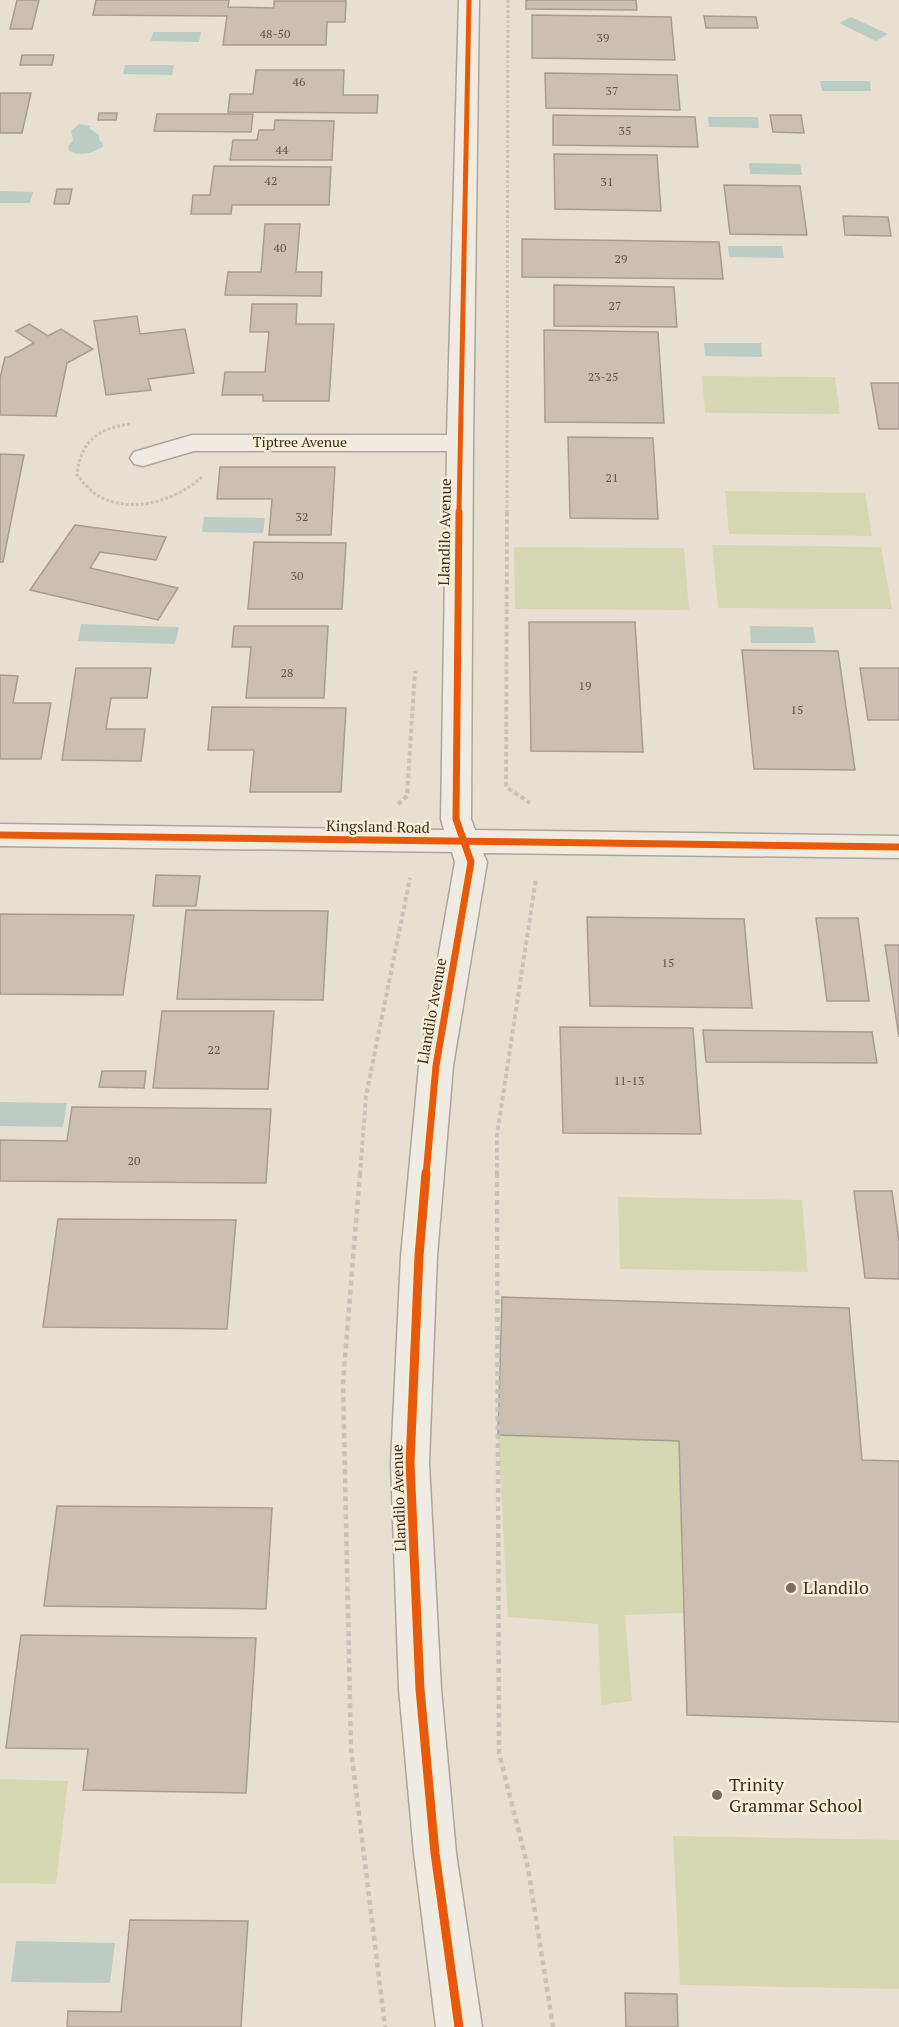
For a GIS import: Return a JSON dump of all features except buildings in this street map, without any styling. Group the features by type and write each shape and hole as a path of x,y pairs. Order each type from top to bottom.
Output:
{"street":[{"name":"Llandilo Avenue","path":"459,2027 435,1853 420,1689 410,1462 419,1256 436,1066 471,862 456,819 460,443 469,0"},
{"name":"Tiptree Avenue","path":"143,458 192,443 460,443"},
{"name":"Kingsland Road","path":"0,835 899,847"}],"path":[{"path":"506,774 508,0"},
{"path":"139,423 119,425 85,446 78,462 77,475 97,495 112,501 132,504 153,502 185,492 205,474"},
{"path":"395,807 407,796 415,667"},
{"path":"385,2027 351,1749 343,1382 366,1096 411,874 399,874"},
{"path":"537,876 497,1135 499,1753 528,1868 553,2027"}],"green space":[{"path":"702,376 835,377 840,414 705,413"},
{"path":"725,491 865,493 872,536 729,534"},
{"path":"712,545 881,547 892,609 718,608"},
{"path":"514,547 684,548 689,610 515,609"},
{"path":"618,1197 802,1200 808,1272 620,1269"},
{"path":"498,1435 679,1441 683,1613 625,1615 632,1701 601,1705 598,1624 508,1617"},
{"path":"0,1779 68,1781 56,1884 0,1883"},
{"path":"673,1836 899,1840 899,1989 680,1985"}],"shaded area":[{"path":"851,17 888,34 876,41 839,23"},
{"path":"153,32 201,32 199,42 151,41"},
{"path":"125,65 174,65 172,75 123,74"},
{"path":"820,81 870,81 871,91 822,91"},
{"path":"708,117 758,117 759,128 709,127"},
{"path":"79,124 91,126 89,128 99,135 104,146 87,153 79,154 69,151 68,147 73,140 71,131"},
{"path":"749,163 800,164 802,175 750,174"},
{"path":"0,191 33,192 30,203 0,203"},
{"path":"728,246 782,246 784,258 729,257"},
{"path":"704,343 761,343 762,357 705,356"},
{"path":"204,517 265,518 263,533 202,532"},
{"path":"81,624 179,627 175,644 78,641"},
{"path":"750,626 813,627 816,643 751,643"},
{"path":"0,1102 67,1103 63,1127 0,1126"},
{"path":"16,1941 115,1943 110,1983 11,1982"}],"cycle path":[{"path":"459,2027 435,1853 420,1689 410,1463 419,1256 436,1066 471,862 456,819 460,443 469,0"},
{"path":"0,835 899,847"}],"place":[{"name":"Llandilo","path":"791,1588"},
{"name":"Trinity Grammar School","path":"717,1795"}]}
